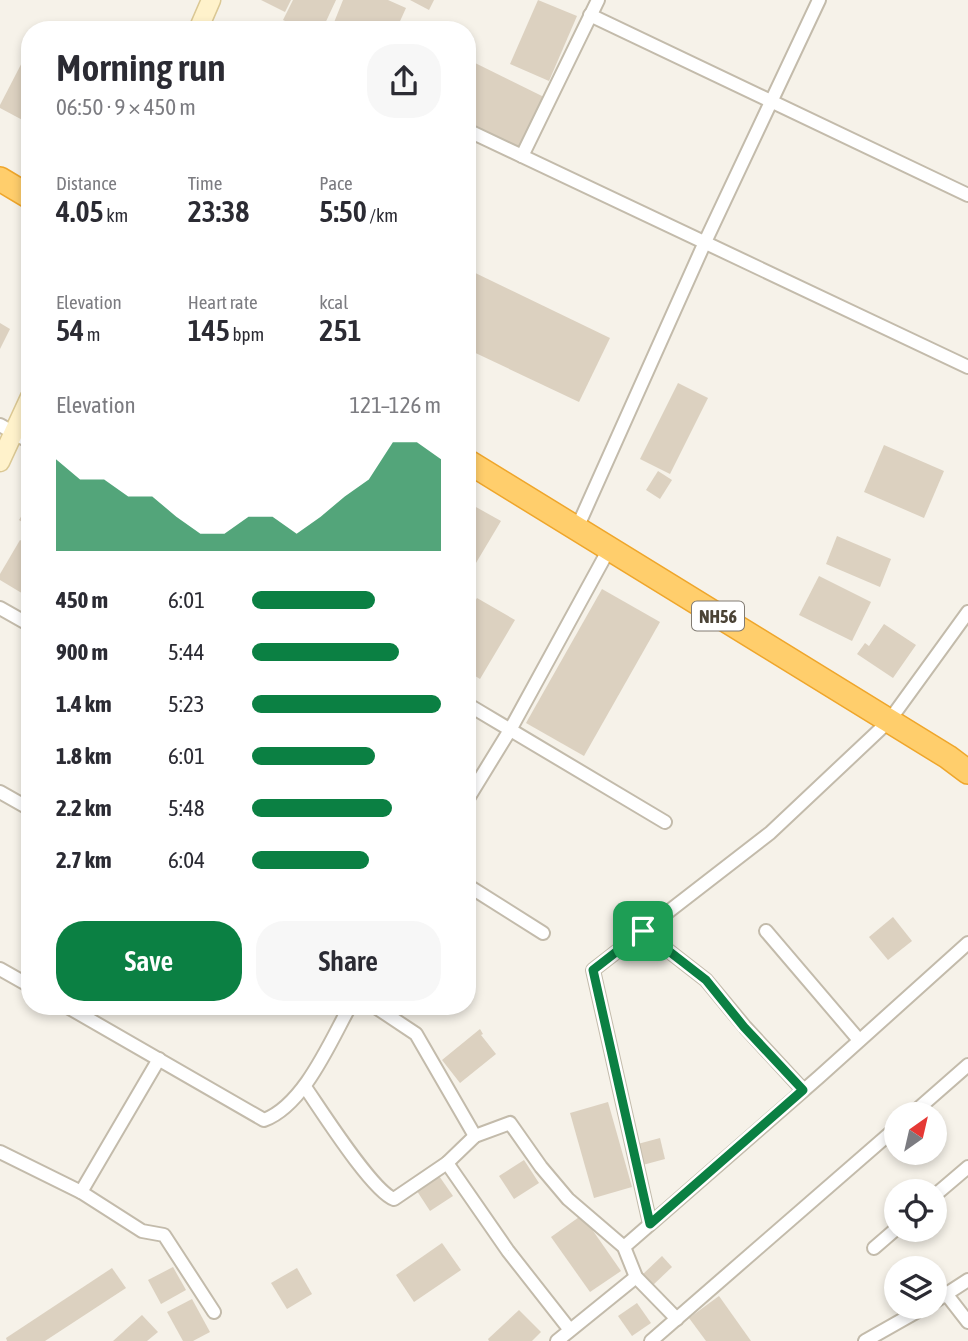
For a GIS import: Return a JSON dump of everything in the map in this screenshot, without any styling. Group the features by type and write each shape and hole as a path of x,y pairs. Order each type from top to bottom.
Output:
{"highway":[{"path":"0,179 21,192"},
{"name":"NH56","path":"476,467 948,757 968,772"}],"street":[{"path":"202,21 211,0"},
{"path":"522,156 598,0"},
{"path":"576,528 817,1"},
{"path":"590,15 965,194 968,179"},
{"path":"476,134 968,367"},
{"path":"0,462 7,429 21,410"},
{"path":"476,785 510,730 609,549"},
{"path":"0,608 21,620"},
{"path":"650,1224 593,970 770,833 889,721 966,619"},
{"path":"476,709 665,822"},
{"path":"0,792 21,804"},
{"path":"476,890 543,933"},
{"path":"643,931 706,980 744,1027 803,1090"},
{"path":"766,931 859,1040"},
{"path":"624,1247 968,943"},
{"path":"0,969 21,981"},
{"path":"82,1015 264,1120 275,1116 305,1087 345,1015"},
{"path":"388,1015 416,1034 475,1136"},
{"path":"81,1192 159,1059"},
{"path":"926,1102 968,1065"},
{"path":"305,1087 366,1173 387,1196 394,1199 447,1163 475,1136 510,1123 568,1199 624,1247 636,1277 677,1319"},
{"path":"651,1341 884,1138"},
{"path":"0,1152 81,1192 142,1231 164,1235 214,1312"},
{"path":"447,1163 508,1251 570,1330"},
{"path":"947,1185 968,1167"},
{"path":"874,1248 884,1240"},
{"path":"556,1341 636,1277"},
{"path":"968,1280 947,1295 968,1322"},
{"path":"865,1341 904,1319"}],"building":[{"path":"261,0 291,0 285,12"},
{"path":"293,0 336,0 326,21 283,20"},
{"path":"343,0 388,0 406,8 400,21 335,21"},
{"path":"410,0 434,0 429,10"},
{"path":"538,0 577,16 549,81 510,64"},
{"path":"476,63 546,98 521,150 476,128"},
{"path":"21,64 21,119 0,108"},
{"path":"476,273 610,338 579,402 476,353"},
{"path":"0,323 10,329 0,349"},
{"path":"678,383 708,398 670,474 640,459"},
{"path":"884,445 944,471 924,518 864,492"},
{"path":"658,471 672,480 660,499 646,490"},
{"path":"476,507 501,521 476,563"},
{"path":"837,536 891,559 880,587 826,564"},
{"path":"21,541 21,593 0,580 0,574"},
{"path":"819,576 871,602 852,641 799,615"},
{"path":"602,589 660,622 584,756 526,723"},
{"path":"476,600 515,620 480,679 476,677"},
{"path":"884,624 916,645 893,678 857,654 865,643 869,646"},
{"path":"893,917 912,941 888,960 869,937"},
{"path":"480,1029 483,1034 481,1035 496,1054 460,1083 442,1060"},
{"path":"608,1102 632,1187 594,1198 570,1113"},
{"path":"660,1138 665,1159 639,1166 634,1145"},
{"path":"524,1160 539,1183 514,1199 499,1176"},
{"path":"437,1173 453,1196 430,1211 415,1188"},
{"path":"582,1215 621,1271 590,1292 551,1237"},
{"path":"442,1243 461,1270 414,1302 396,1275"},
{"path":"662,1256 672,1267 652,1286 642,1275"},
{"path":"173,1267 186,1290 161,1304 148,1280"},
{"path":"112,1268 126,1288 45,1341 7,1341 6,1338"},
{"path":"297,1268 312,1294 287,1309 271,1283"},
{"path":"719,1296 751,1341 706,1341 689,1318"},
{"path":"192,1299 210,1332 193,1341 183,1341 167,1312"},
{"path":"637,1303 651,1323 632,1336 618,1316"},
{"path":"519,1310 541,1332 532,1341 489,1341 488,1339"},
{"path":"142,1315 158,1332 147,1341 113,1341"}],"route":[{"path":"643,931 706,980 744,1027 803,1090 650,1224 593,970 643,931"}]}
